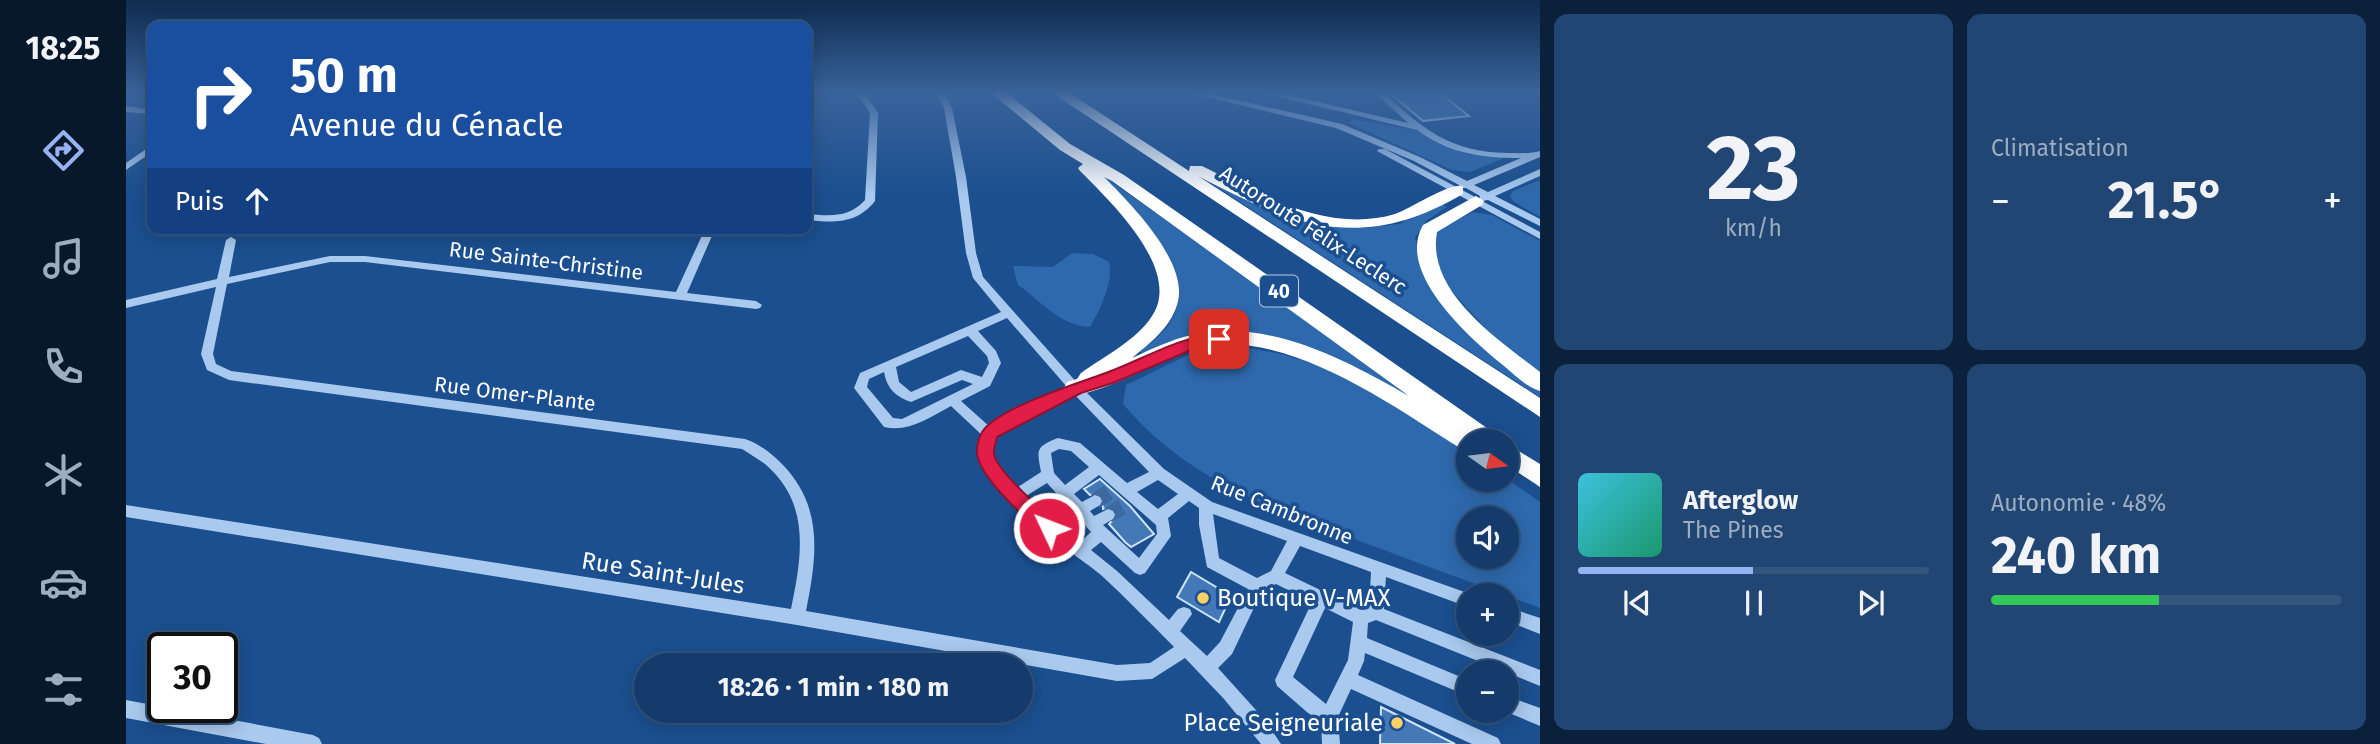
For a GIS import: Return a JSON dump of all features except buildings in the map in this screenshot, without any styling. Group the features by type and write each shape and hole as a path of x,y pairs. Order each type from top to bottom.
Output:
{"highway":[{"name":"40","path":"1040,127 1065,147 1118,178 1472,429"},
{"name":"Autoroute Félix-Leclerc","path":"1111,127 1540,409"},
{"path":"1128,138 1254,197 1327,220 1357,223 1392,220 1430,205 1461,187"},
{"path":"1065,147 1140,226 1165,270 1170,297 1161,320 1075,388"},
{"path":"1482,198 1429,229 1423,248 1425,259 1438,286 1451,302 1489,341 1540,383"},
{"path":"1075,388 1107,379 1201,340 1237,338 1278,344 1324,361 1375,386 1456,435"},
{"path":"1519,462 1540,477"},
{"path":"1519,472 1540,485"}],"street":[{"path":"812,217 849,219 862,211 870,201 873,127"},
{"name":"Rue Cambronne","path":"952,127 971,253 978,278 1075,388 1159,473 1207,506 1456,596"},
{"path":"1313,127 1362,142 1461,187 1535,155"},
{"path":"1341,127 1378,141 1482,198 1540,223"},
{"path":"1413,127 1423,129 1465,152 1535,155"},
{"path":"126,167 147,152"},
{"path":"1482,198 1540,172"},
{"path":"1482,198 1540,236"},
{"path":"680,296 707,235"},
{"name":"Rue Omer-Plante","path":"231,240 225,281 207,354 211,367 229,375 745,444 770,458 791,480 805,509 810,542 797,617"},
{"name":"Rue Sainte-Christine","path":"126,304 330,259 365,259 756,305"},
{"path":"970,330 992,354 995,363 986,383 902,424 889,423 860,388 864,376 890,364 1007,314"},
{"path":"890,364 890,380 900,393 911,397 961,374 986,383"},
{"path":"1075,388 999,426 989,434 985,454 1015,496 1037,520 1099,565 1170,631 1247,709 1272,744"},
{"path":"952,400 989,434"},
{"path":"1058,443 1075,447 1125,494 1163,522 1164,536 1140,568 1097,529 1048,475 1044,451 1058,443"},
{"path":"1066,492 1098,468"},
{"path":"1125,494 1159,473"},
{"path":"1015,496 1048,475"},
{"path":"1158,518 1189,493"},
{"path":"1081,510 1095,501"},
{"path":"1207,506 1204,517 1213,544 1212,562 1257,586"},
{"name":"Rue Saint-Jules","path":"126,511 797,617 1117,673 1152,671 1186,648"},
{"path":"1080,551 1108,514"},
{"path":"1208,668 1226,648 1257,586 1276,576 1295,540"},
{"path":"1331,744 1329,716 1356,660 1358,642 1369,615 1379,570"},
{"path":"1276,576 1321,599 1540,678"},
{"path":"1321,599 1283,680 1308,703 1329,716"},
{"path":"1170,631 1184,614"},
{"path":"1519,618 1540,625"},
{"path":"1358,642 1456,683"},
{"path":"1347,679 1492,744"},
{"path":"126,709 313,744"},
{"path":"1519,709 1540,717"}],"shaded area":[{"path":"1357,127 1395,127 1419,131 1467,154 1507,157 1470,172 1452,170"},
{"path":"1102,175 1426,406 1249,334 1146,356 1139,351 1164,330 1176,308 1178,285 1157,238"},
{"path":"1203,178 1335,225 1362,228 1399,224 1443,205 1447,207 1426,221 1415,238 1423,272 1540,388 1540,397"},
{"path":"1540,180 1540,217 1514,202 1510,196 1513,191"},
{"path":"1473,212 1492,215 1540,241 1540,374 1486,329 1447,286 1436,268 1436,231"},
{"path":"1072,253 1093,254 1109,262 1108,286 1090,327 1069,322 1043,305 1018,285 1013,266 1053,267"},
{"path":"1218,347 1253,349 1286,356 1319,366 1350,380 1456,445 1456,492 1519,492 1519,487 1540,502 1540,608 1519,600 1519,583 1472,583 1331,531 1234,490 1175,453 1148,430 1123,404 1126,385 1188,355"}],"tunnel":[{"path":"1095,501 1114,489"},
{"path":"1108,515 1128,504"}],"place":[{"name":"Boutique V-MAX","path":"1203,598"},
{"name":"Place Seigneuriale","path":"1397,723"}],"route":[{"path":"1049,528 1037,520 991,467 985,454 985,443 989,434 999,426 1075,388 1107,379 1201,340 1219,339"}]}
